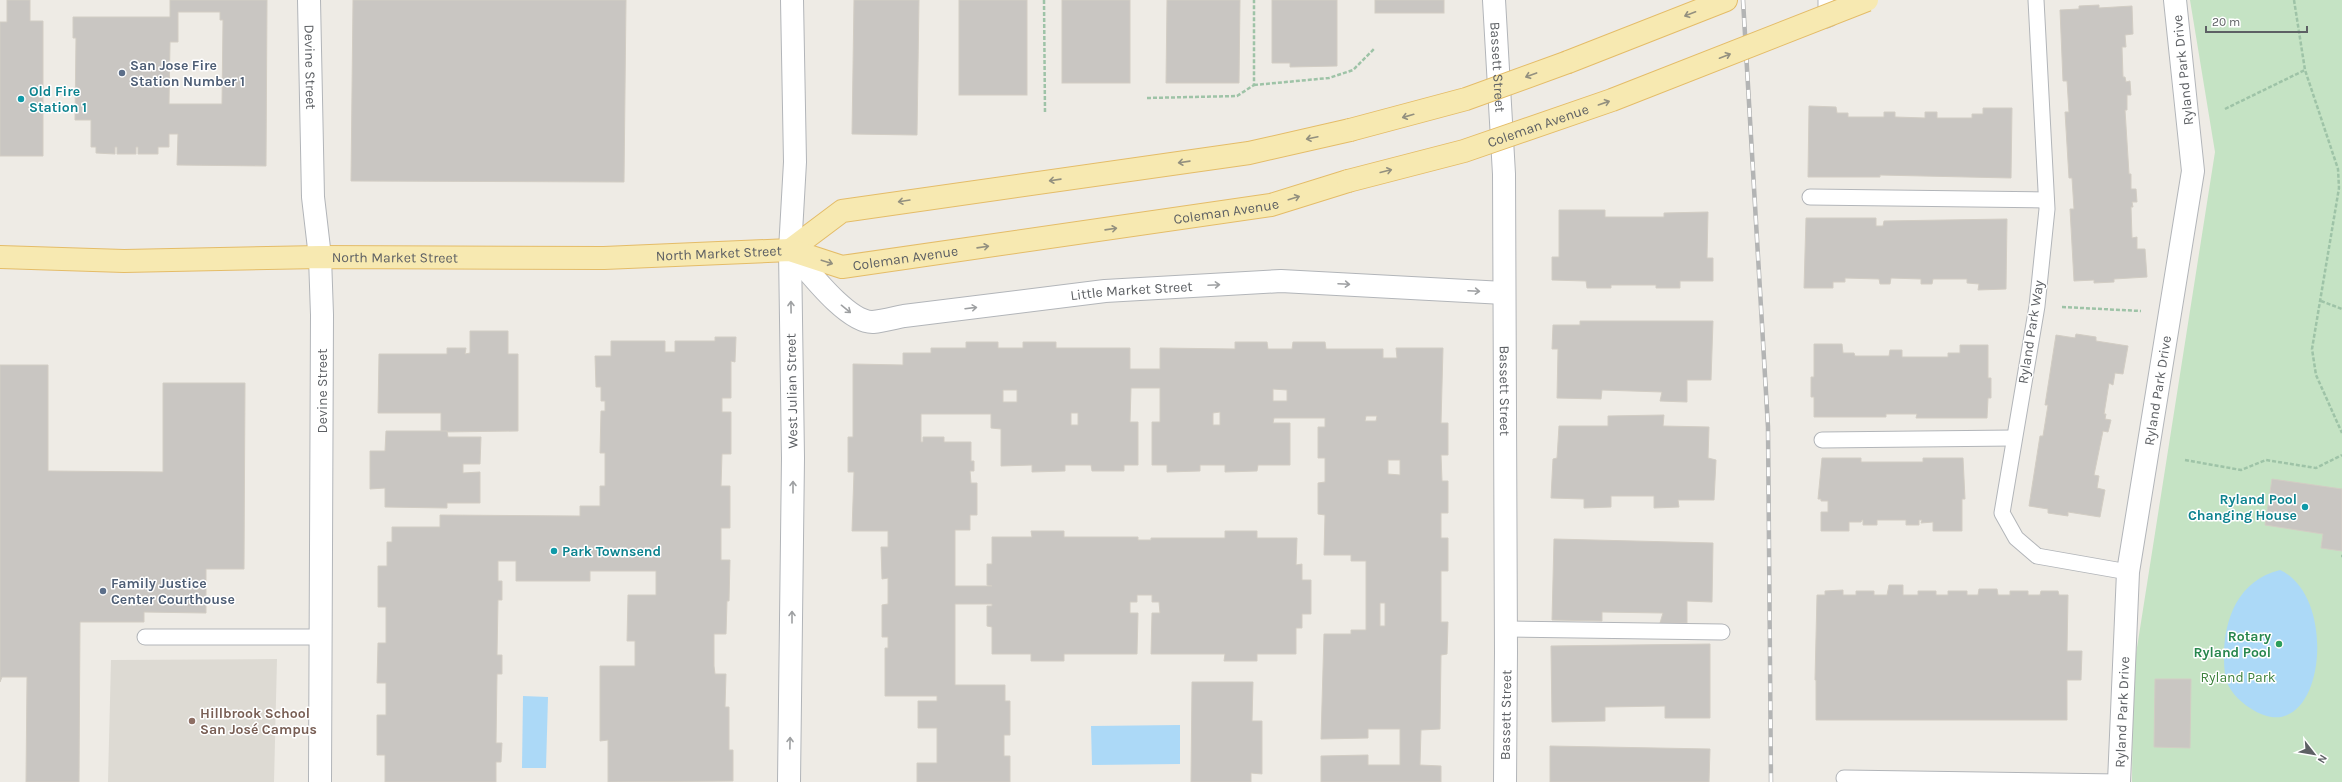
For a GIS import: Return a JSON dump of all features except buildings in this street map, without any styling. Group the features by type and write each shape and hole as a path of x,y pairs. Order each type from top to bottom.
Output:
{"main road":[{"path":"790,250 842,211 1249,152 1350,130 1466,99 1568,62 1726,0"},
{"name":"Coleman Avenue","path":"790,250 842,267 1264,206 1348,181 1464,151 1612,100 1867,0"},
{"name":"North Market Street","path":"0,257 124,261 320,257 604,258 790,250"}],"street":[{"name":"Devine Street","path":"309,0 313,197 320,257 322,315 320,782"},
{"name":"West Julian Street","path":"789,782 793,458 790,250 795,162 792,0"},
{"name":"Bassett Street","path":"1494,0 1504,174 1506,629 1505,782"},
{"name":"Ryland Park Drive","path":"2119,782 2128,572 2193,171 2176,0"},
{"name":"Little Market Street","path":"790,250 842,306 857,318 872,322 904,316 1105,291 1281,281 1504,293"}],"lane":[{"path":"1826,0 1826,20 1873,0"},
{"name":"Ryland Park Way","path":"2036,0 2046,200 2037,306 2002,513 2016,538 2037,556 2128,572"},
{"path":"1810,197 2046,200"},
{"path":"1822,440 2014,438"},
{"path":"1506,629 1722,632"},
{"path":"145,637 321,637"},
{"path":"1844,778 2119,782"}],"path":[{"path":"1044,0 1045,113"},
{"path":"1254,0 1254,85"},
{"path":"2294,0 2305,70 2338,170 2340,188 2312,349 2316,375 2342,433"},
{"path":"1146,98 1237,96 1254,85 1335,76 1353,70 1374,49"},
{"path":"2225,109 2305,70"},
{"path":"2321,301 2342,309"},
{"path":"2056,308 2077,306 2119,311 2148,311"},
{"path":"2185,460 2241,470 2266,460 2316,468 2342,455"}],"shaded area":[{"name":"Hillbrook School San José Campus","path":"277,659 274,782 108,782 111,660"}],"green space":[{"name":"Ryland Park","path":"2190,0 2342,0 2342,782 2132,782 2133,673 2215,152"}],"water":[{"name":"Rotary Ryland Pool","path":"2280,570 2300,586 2312,610 2317,639 2316,668 2308,693 2294,711 2275,717 2250,708 2234,694 2226,680 2224,658 2228,626 2233,610 2240,597 2250,585 2264,576"},
{"path":"523,696 548,697 546,768 522,768"},
{"path":"1180,725 1180,764 1092,765 1091,726"}],"railway":[{"path":"1743,0 1768,427 1771,782"}],"place":[{"name":"San Jose Fire Station Number 1","path":"122,73"},
{"name":"Old Fire Station 1","path":"21,99"},
{"name":"Ryland Pool Changing House","path":"2305,507"},
{"name":"Park Townsend","path":"554,551"},
{"name":"Family Justice Center Courthouse","path":"103,591"},
{"name":"Rotary Ryland Pool","path":"2279,644"},
{"name":"Hillbrook School San José Campus","path":"192,721"}]}
